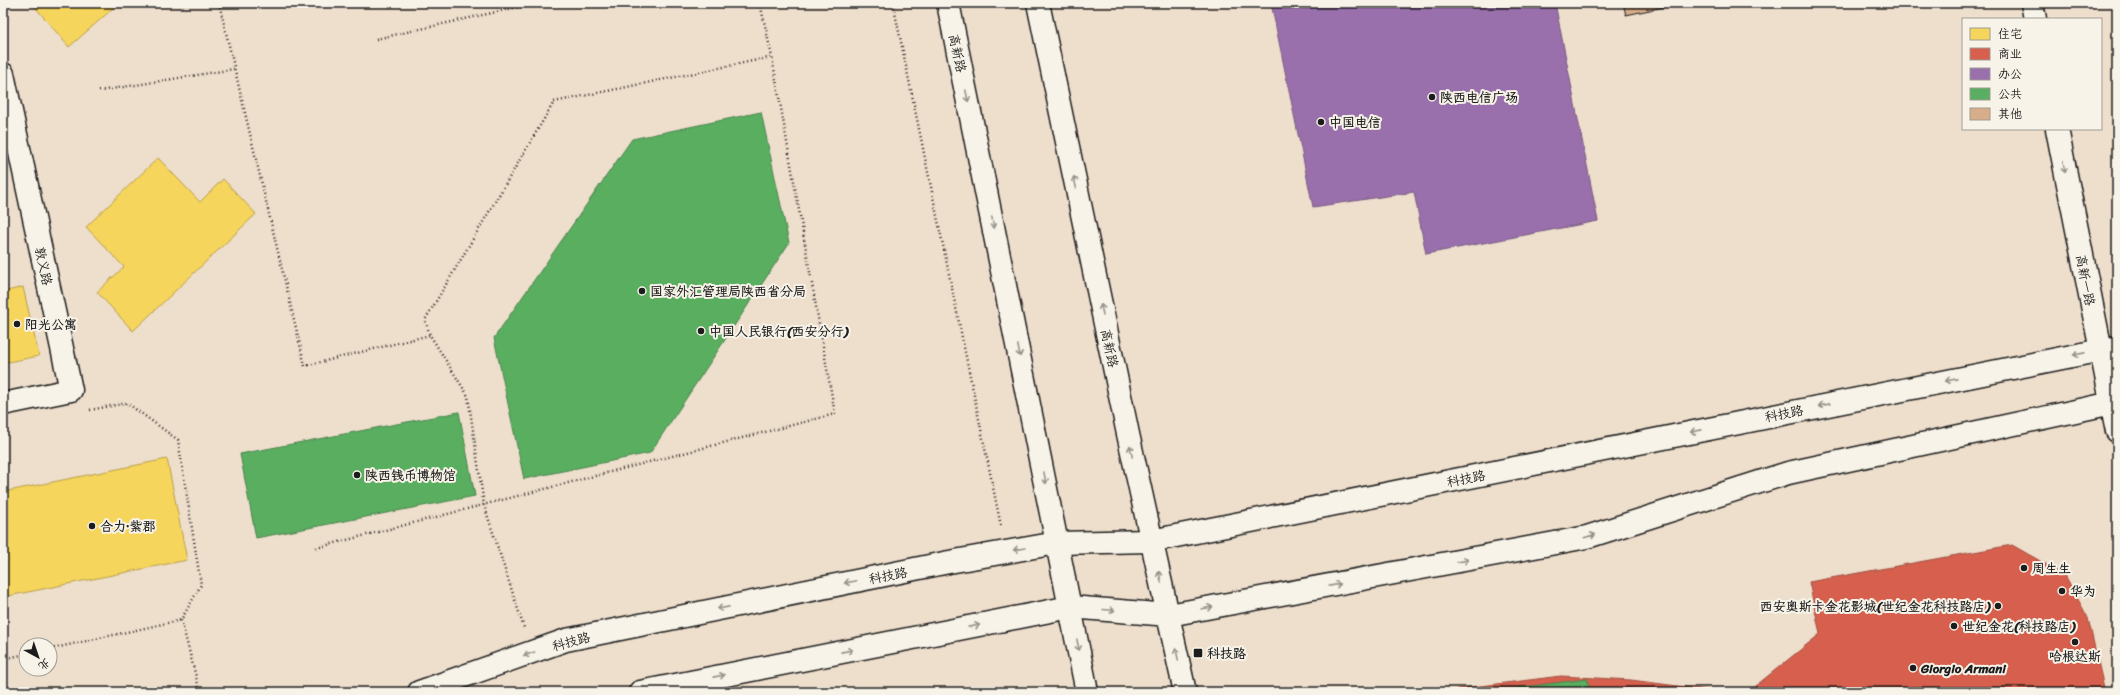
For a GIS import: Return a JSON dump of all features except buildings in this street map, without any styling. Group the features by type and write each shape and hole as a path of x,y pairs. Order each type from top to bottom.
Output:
{"main road":[{"name":"高新路","path":"948,3 1087,692"},
{"name":"高新路","path":"1038,3 1151,541 1169,615 1185,692"},
{"path":"2032,3 2035,18"},
{"name":"敦义路","path":"3,74 70,390 3,404"},
{"name":"高新一路","path":"2057,130 2109,348 2117,431"},
{"name":"科技路","path":"419,692 574,639 1006,552 1058,543 1151,541 2109,348"},
{"path":"640,692 1070,607 1169,615 1587,538 1788,473 2114,402"}],"path":[{"path":"219,3 305,366 430,335"},
{"path":"503,3 504,10"},
{"path":"376,39 536,3"},
{"path":"316,548 835,414 772,57 760,3"},
{"path":"894,3 1006,552"},
{"path":"532,653 484,505 468,396 430,335 425,320 554,102 772,57"},
{"path":"99,91 234,69"},
{"path":"88,411 127,403 178,440 201,585 181,620 200,692"},
{"path":"58,647 181,620"},
{"path":"3,659 18,656"}],"place":[{"name":"陕西电信广场","path":"1432,97"},
{"name":"中国电信","path":"1321,122"},
{"name":"国家外汇管理局陕西省分局","path":"642,291"},
{"name":"阳光公寓","path":"17,324"},
{"name":"中国人民银行(西安分行)","path":"701,331"},
{"name":"陕西钱币博物馆","path":"357,475"},
{"name":"合力·紫郡","path":"92,526"},
{"name":"周生生","path":"2024,568"},
{"name":"华为","path":"2062,591"},
{"name":"西安奥斯卡金花影城(世纪金花科技路店)","path":"1998,606"},
{"name":"世纪金花(科技路店)","path":"1954,626"},
{"name":"哈根达斯","path":"2075,642"},
{"name":"科技路","path":"1198,653"},
{"name":"Giorgio Armani","path":"1913,668"}]}
